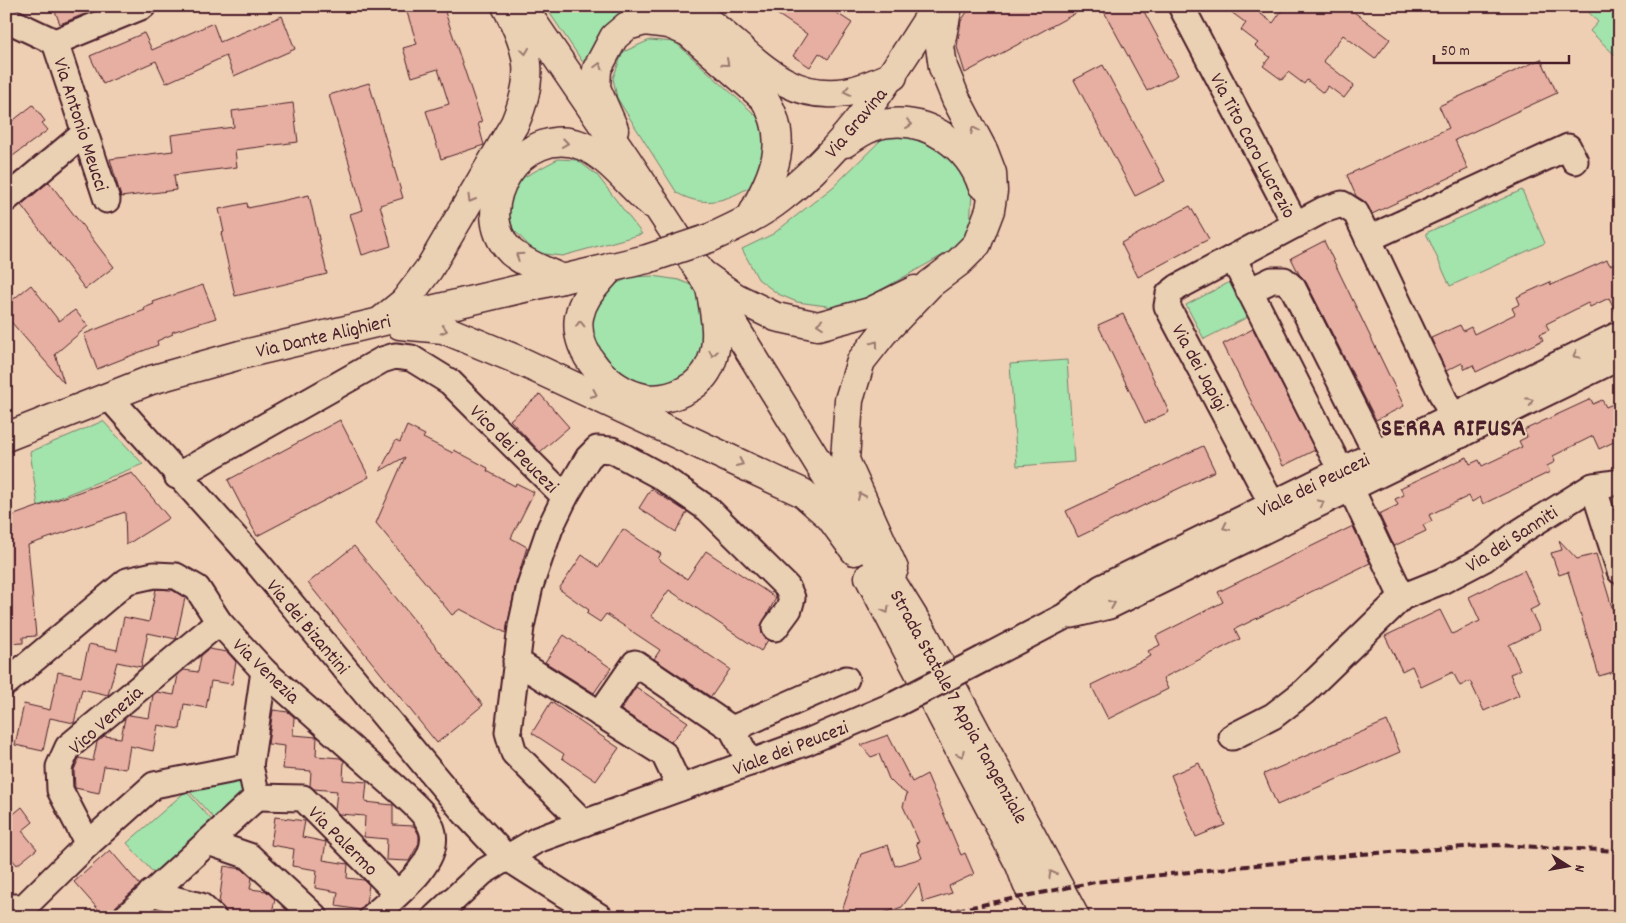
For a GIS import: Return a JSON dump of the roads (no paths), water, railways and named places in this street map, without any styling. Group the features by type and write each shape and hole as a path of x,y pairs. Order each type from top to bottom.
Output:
{"main road":[{"path":"379,323 404,302 430,269 515,123 525,99 528,74 524,43 506,6"},
{"path":"522,6 627,160"},
{"path":"683,6 702,16 775,77 797,89 823,94 848,92 893,76"},
{"name":"Via Gravina","path":"710,238 780,200 833,151 893,76 936,6"},
{"path":"925,636 845,460 849,400 861,361 883,333 930,284 959,262 977,244 990,210 992,172 943,67 940,46 948,6"},
{"path":"627,160 596,88 597,69 614,37 627,26 646,21 669,24 688,32 764,98 771,108 779,141 777,158 773,173 751,217"},
{"path":"833,151 863,131 889,123 912,123 930,129 949,140 965,155 980,178 990,210"},
{"path":"562,279 534,266 511,251 498,231 497,194 506,175 519,159 534,147 557,142 583,146 604,159 629,186 658,209"},
{"name":"Strada Statale 7 Appia Tangenziale","path":"627,160 705,280 925,636 1075,915"},
{"name":"Via Dante Alighieri","path":"6,437 151,380 240,354 647,259 710,238"},
{"path":"611,267 585,297 579,318 580,342 594,367 615,386 645,398 666,397 695,386 711,363 716,322 705,280"},
{"path":"705,280 776,317 818,326 870,312 930,284"},
{"path":"379,323 443,329 601,397 803,493 830,517 855,551"},
{"name":"Strada Statale 7 Appia Tangenziale","path":"839,499 855,551 1015,856 1027,884 1046,917"},
{"path":"1027,884 1038,917"}],"street":[{"path":"55,42 143,6"},
{"name":"Via Tito Caro Lucrezio","path":"1181,6 1296,225 1322,210 1342,204 1356,212 1457,425"},
{"name":"Via Antonio Meucci","path":"6,19 55,42 107,200"},
{"path":"6,198 85,133"},
{"path":"1368,238 1568,146 1575,161"},
{"name":"Via dei Japigi","path":"1284,506 1167,306 1169,294 1178,286 1296,225"},
{"path":"1233,258 1334,457"},
{"path":"1249,291 1272,280 1284,280 1293,288 1369,439"},
{"name":"Viale dei Peucezi","path":"1284,506 1350,489 1457,425 1620,334"},
{"name":"Vico dei Peucezi","path":"178,476 382,360 395,356 411,358 450,382 564,497 550,528 530,586 516,661 508,732 514,753 584,823"},
{"name":"Viale dei Peucezi","path":"435,917 483,872 537,840 807,742 896,704 1064,616 1101,588 1284,506 1457,425 1620,357"},
{"name":"Via dei Bizantini","path":"109,397 254,560 464,812 506,857 600,917"},
{"path":"564,497 588,458 597,449 612,450 660,476 708,509 787,587 792,598 789,609 775,628"},
{"name":"Via dei Sanniti","path":"1232,737 1273,716 1304,692 1402,597 1442,581 1484,559 1518,533 1593,486 1620,482"},
{"path":"1593,486 1620,571"},
{"path":"1350,489 1402,597"},
{"name":"Via Venezia","path":"6,683 127,580 154,575 176,576 197,588 219,622 264,671 404,794 424,816 433,833 433,847 426,866 372,917"},
{"name":"Vico Venezia","path":"88,844 60,790 59,767 68,747 219,622"},
{"path":"516,661 664,754 680,788"},
{"path":"600,714 635,663 732,729 750,763"},
{"path":"126,917 257,797 250,766 264,671"},
{"path":"732,729 846,679"},
{"path":"24,910 88,844 154,785 250,766"},
{"name":"Via Palermo","path":"257,797 303,798 397,892"},
{"path":"208,842 249,856 315,917"},
{"path":"151,894 201,906 213,917"}],"railway":[{"path":"922,917 1095,882 1361,854 1496,845 1620,851"}],"district":[{"name":"SERRA RIFUSA","path":"1454,426"}]}
